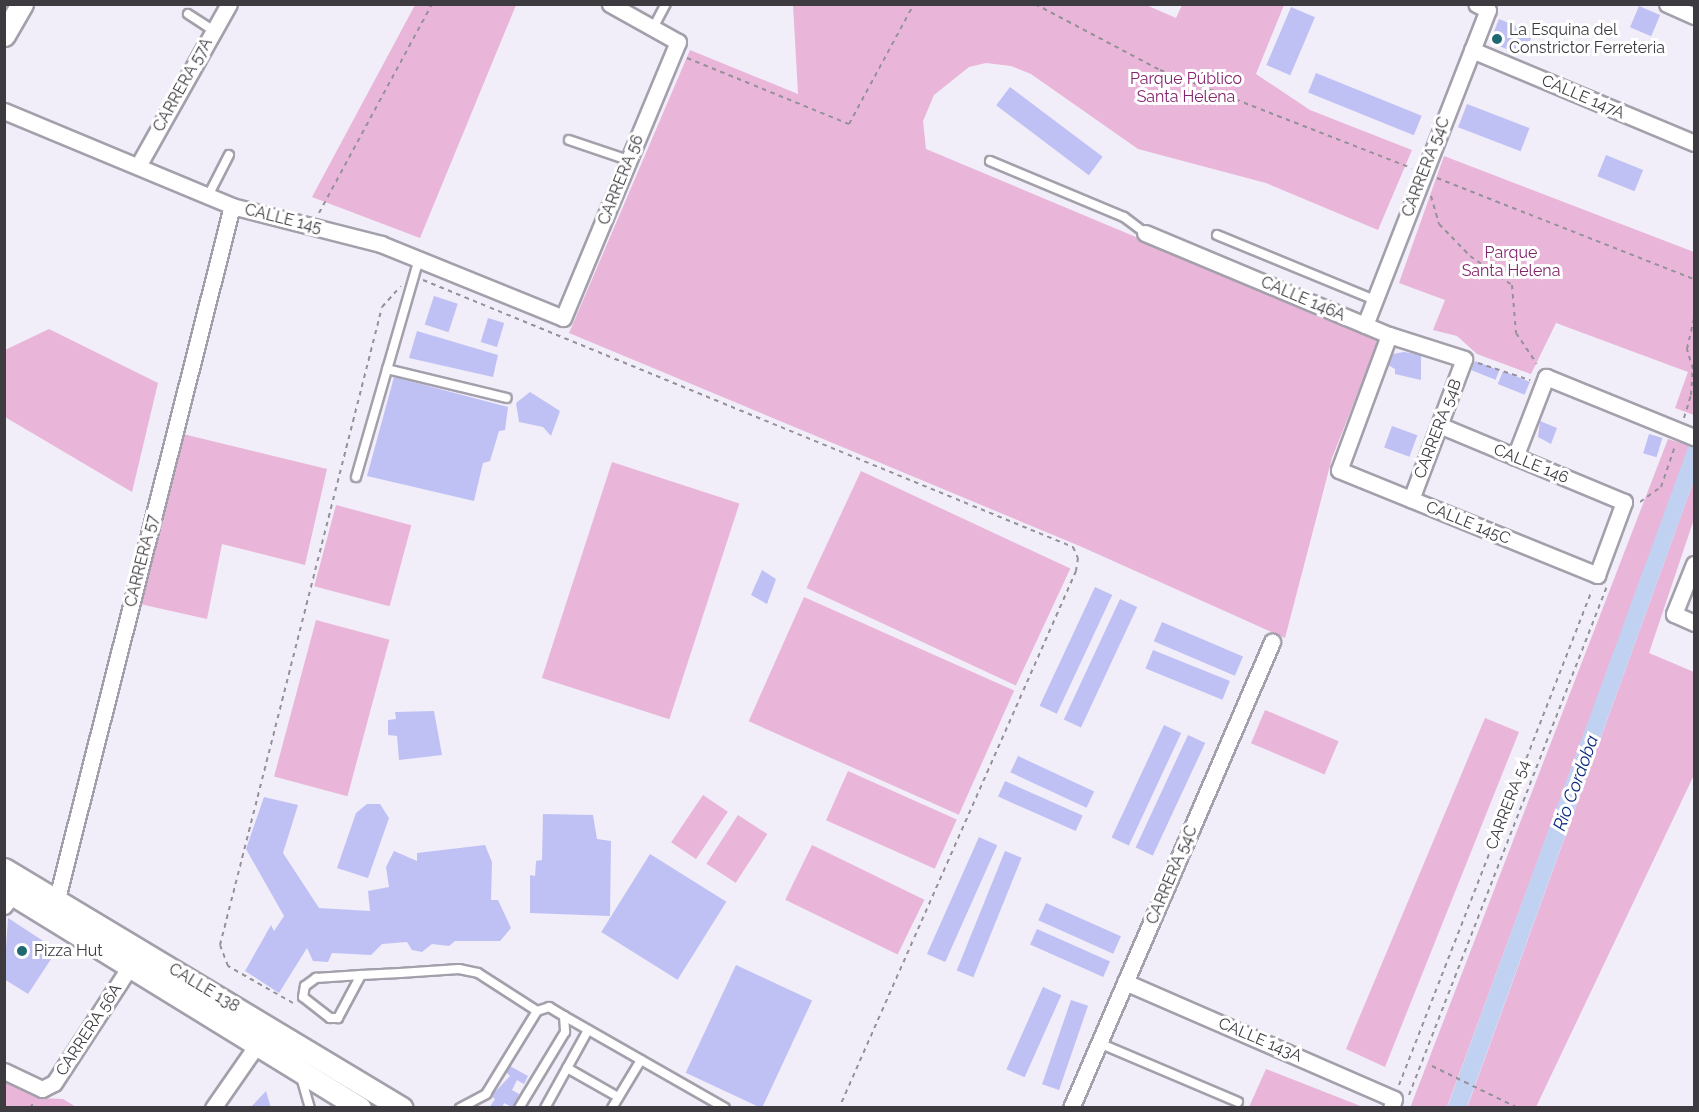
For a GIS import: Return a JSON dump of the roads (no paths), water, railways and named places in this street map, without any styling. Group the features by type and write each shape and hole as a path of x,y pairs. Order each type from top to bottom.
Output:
{"main road":[{"path":"4,35 22,4"},
{"name":"CALLE 138","path":"4,869 131,965 402,1107"},
{"name":"CALLE 138","path":"7,896 55,908 264,1035 299,1070 360,1107"}],"street":[{"name":"CARRERA 57A","path":"138,166 229,4"},
{"path":"610,4 653,28"},
{"path":"1667,4 1688,10"},
{"name":"CARRERA 54C","path":"1365,325 1472,50 1482,7"},
{"name":"CARRERA 56","path":"563,318 676,47 653,28"},
{"name":"CALLE 147A","path":"1472,50 1695,143"},
{"name":"CALLE 145","path":"4,111 232,206 381,244 563,318"},
{"name":"CARRERA 57","path":"55,908 232,206"},
{"name":"CALLE 146A","path":"1146,233 1389,335 1464,359"},
{"name":"CALLE 145C","path":"1389,335 1339,470 1604,576"},
{"name":"CARRERA 54B","path":"1411,499 1464,359"},
{"path":"1515,457 1544,381 1693,436"},
{"name":"CALLE 146","path":"1439,426 1624,502 1604,576"},
{"path":"1695,564 1674,614 1695,622"},
{"name":"CARRERA 54C","path":"1071,1107 1272,642"},
{"name":"CARRERA 56A","path":"4,1071 42,1089 54,1083 131,965"},
{"name":"CALLE 143A","path":"1125,982 1398,1102"},
{"path":"213,1107 264,1035"}],"lane":[{"path":"653,28 666,4"},
{"path":"188,14 214,31"},
{"path":"569,140 628,160"},
{"path":"208,196 229,155"},
{"path":"990,161 1115,213 1146,233"},
{"path":"1217,235 1375,300"},
{"path":"356,477 419,259"},
{"path":"387,369 507,398"},
{"path":"361,975 341,1016 330,1018 308,1004 303,990 312,979 361,975 465,970 537,1011"},
{"path":"463,1107 486,1094 537,1011 549,1007 725,1107"},
{"path":"519,1107 565,1032 564,1016"},
{"path":"545,1107 588,1029"},
{"path":"1099,1043 1238,1102"},
{"path":"612,1107 640,1060"},
{"path":"567,1068 618,1097"},
{"path":"299,1070 310,1107"}],"water":[{"name":"Rio Cordoba","path":"1694,431 1694,480 1467,1107 1447,1108"}],"place":[{"name":"La Esquina del Constrictor Ferreteria","path":"1497,39"},
{"name":"Pizza Hut","path":"22,951"}],"park label":[{"name":"Parque Público Santa Helena","path":"1186,88"},
{"name":"Parque Santa Helena","path":"1511,262"}]}
